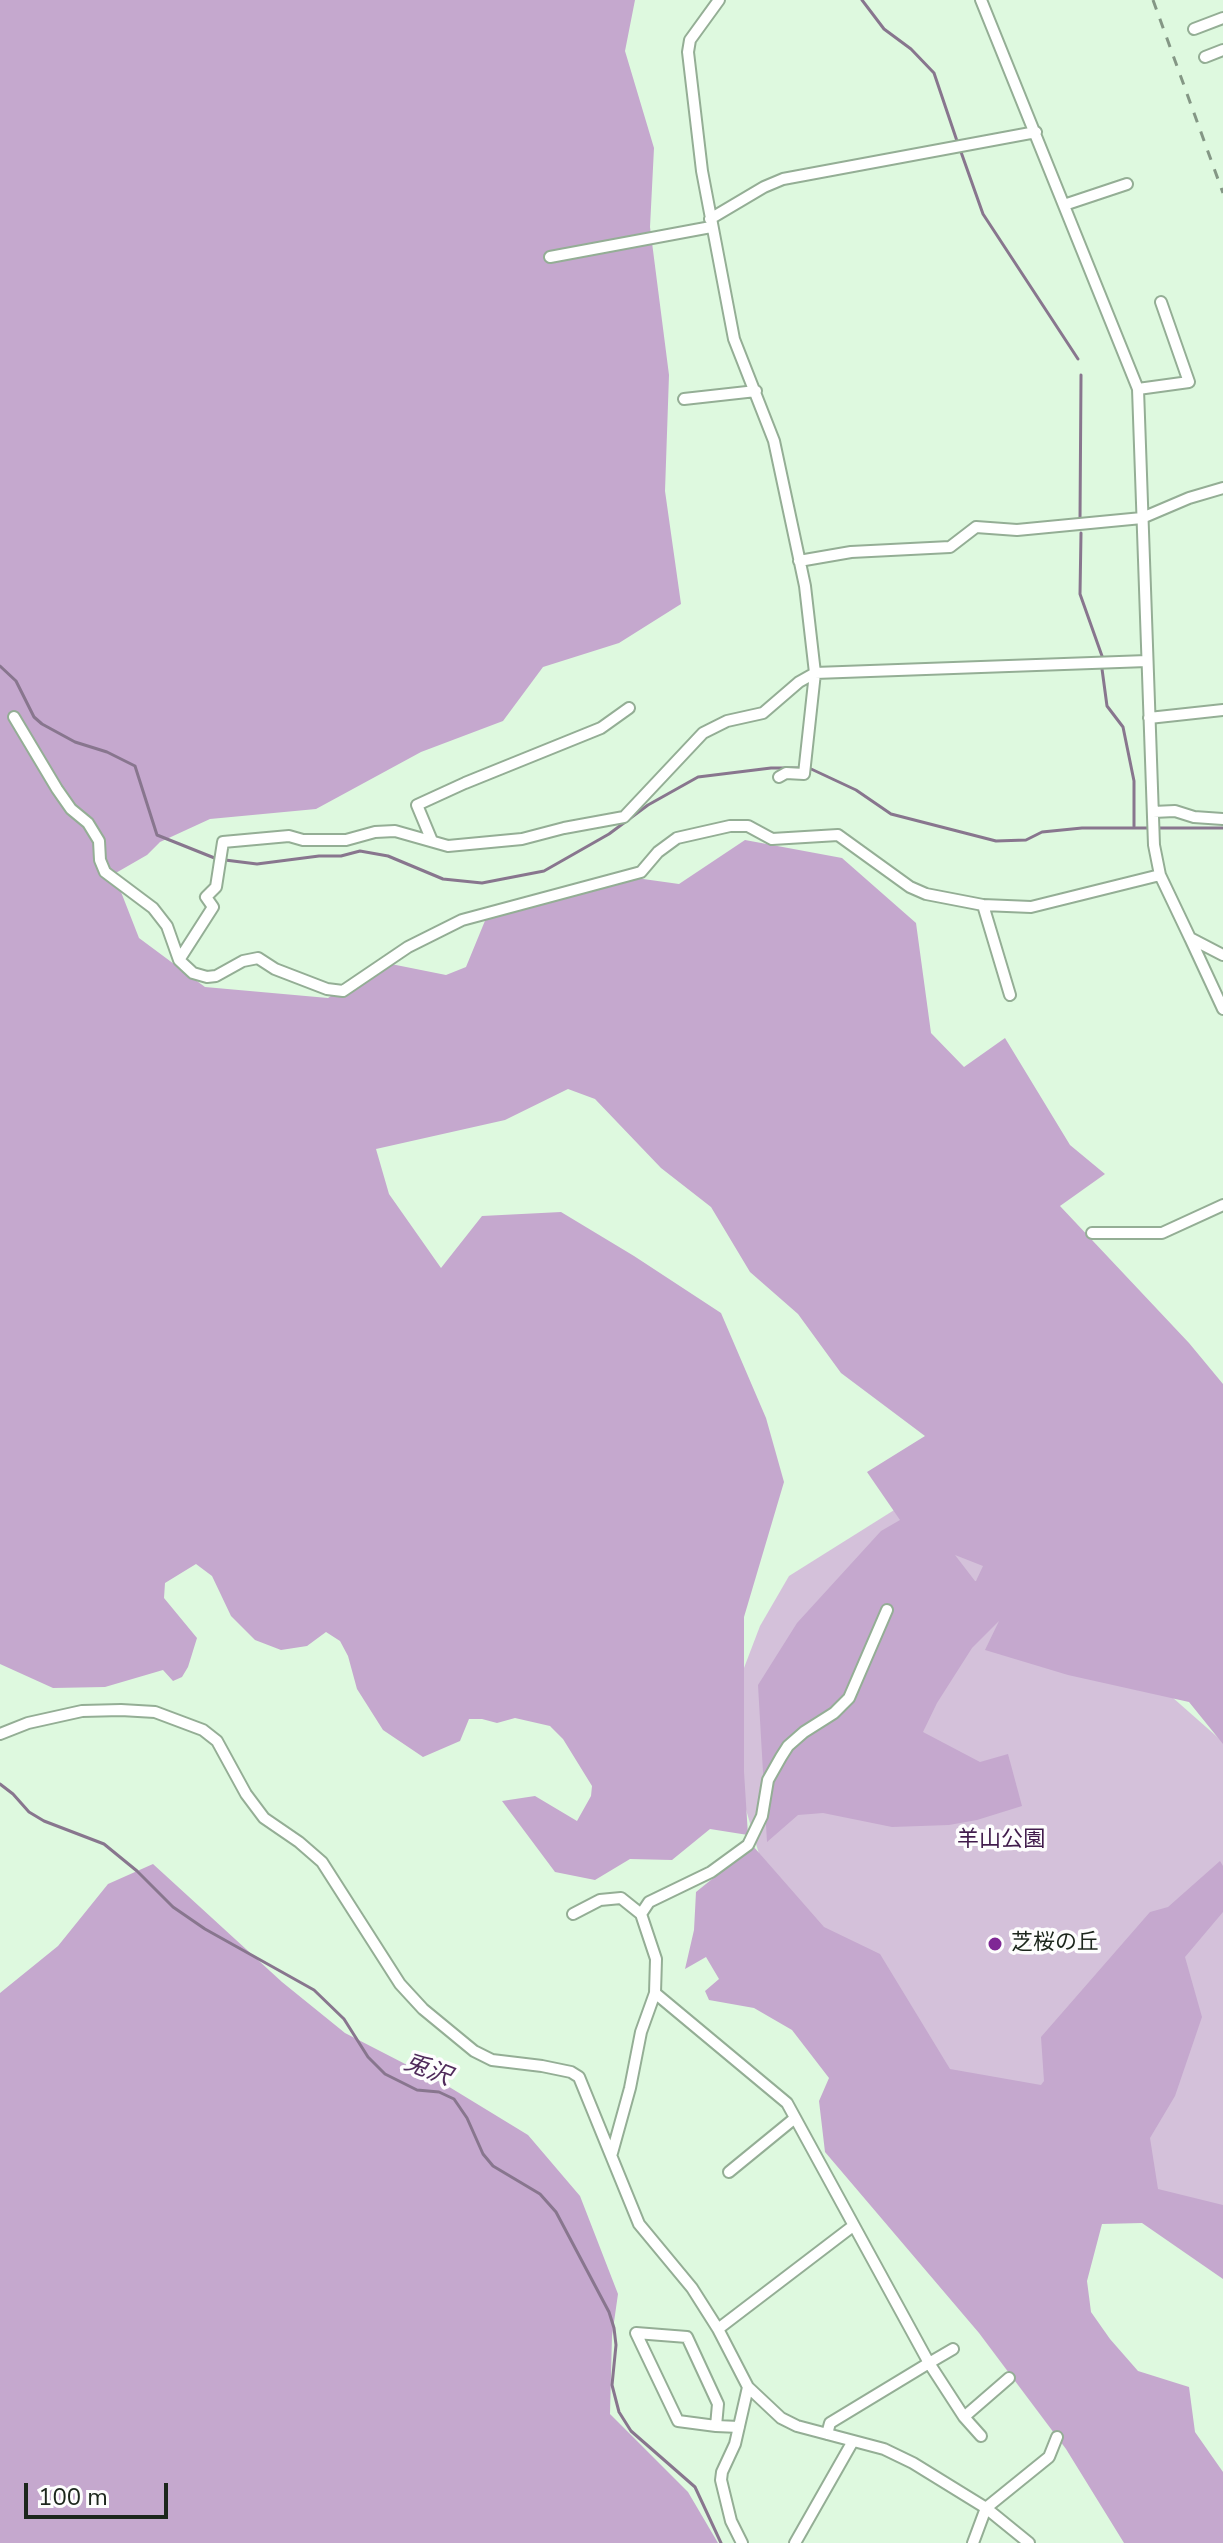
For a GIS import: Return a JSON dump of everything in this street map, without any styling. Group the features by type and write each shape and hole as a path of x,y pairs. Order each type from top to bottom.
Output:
{"street":[{"path":"719,0 690,40 688,52 711,223 734,339 774,441 805,586 815,673 804,774 786,773 779,777"},
{"path":"981,0 1138,389 1154,845 1160,875 1223,1009"},
{"path":"1194,29 1223,18"},
{"path":"1205,57 1223,50"},
{"path":"550,257 711,223 764,187 783,179 1036,132"},
{"path":"1064,205 1127,184"},
{"path":"1138,389 1189,382 1161,302"},
{"path":"684,399 756,391"},
{"path":"799,561 851,552 950,547 976,527 1017,530 1142,518 1189,498 1223,488"},
{"path":"179,960 213,907 206,897 216,887 223,842 289,836 303,840 346,840 375,832 395,831 448,846 522,839 624,817 703,733 727,721 763,713 799,682 815,673 1147,661"},
{"path":"432,841 417,805 601,728 629,708"},
{"path":"1149,718 1223,710"},
{"path":"14,717 64,799 88,823 99,841 100,860 105,872 153,908 167,926 179,960 193,973 207,977 216,976 243,961 258,958 275,969 327,989 343,991 408,947 462,920 641,872 658,852 677,838 730,826 748,826 772,839 838,835 910,887 926,894 983,905 1031,907 1160,875"},
{"path":"1153,812 1175,811 1194,817 1223,819"},
{"path":"983,905 1010,995"},
{"path":"1190,938 1223,955"},
{"path":"1092,1233 1162,1233 1223,1205"},
{"path":"641,1914 649,1902 711,1872 748,1845 762,1816 768,1780 781,1757 804,1732 834,1713 849,1698 887,1610"},
{"path":"0,1734 28,1723 82,1711 121,1710 155,1712 203,1730 217,1741 246,1794 264,1818 322,1862 400,1984 423,2009 474,2051 492,2060 542,2066 571,2072 579,2077 639,2224 692,2288 718,2329 748,2387 781,2418 797,2426 884,2449 913,2463 986,2508 1029,2543"},
{"path":"573,1914 600,1900 621,1898 641,1914 656,1959 655,1993 641,2032 612,2155"},
{"path":"655,1993 787,2103 929,2363 964,2417 981,2436"},
{"path":"729,2172 795,2118"},
{"path":"718,2329 853,2226"},
{"path":"716,2426 718,2404 687,2337 636,2333 678,2421 716,2426 739,2427"},
{"path":"827,2434 830,2423 953,2349"},
{"path":"964,2417 1009,2378"},
{"path":"742,2543 731,2521 721,2480 739,2427 748,2387"},
{"path":"973,2543 986,2508 1049,2457 1057,2437"},
{"path":"795,2543 853,2441"}],"green space":[{"name":"羊山公園","path":"907,1502 1155,1682 1223,1742 1223,2217 914,2109 759,1854 733,1765 731,1702 760,1626 789,1576"}],"shaded area":[{"path":"0,0 635,0 625,51 654,148 650,227 669,375 665,491 681,604 619,643 543,667 503,721 421,752 316,809 210,819 160,842 147,855 114,874 139,938 205,987 328,998 381,962 446,975 466,967 489,911 636,878 679,884 745,840 842,858 916,923 931,1033 964,1067 1005,1038 1070,1145 1105,1174 1060,1206 1189,1343 1223,1384 1223,1744 1189,1702 1068,1675 985,1650 999,1621 972,1648 937,1703 923,1732 980,1762 1008,1754 1022,1806 949,1825 892,1827 823,1813 798,1815 767,1842 758,1685 797,1623 881,1531 900,1520 867,1472 925,1436 841,1373 798,1314 750,1272 711,1207 661,1168 595,1099 568,1089 505,1120 376,1149 389,1194 441,1268 482,1216 561,1212 721,1313 766,1418 784,1482 744,1617 744,1772 748,1835 710,1829 672,1860 630,1859 595,1880 555,1872 502,1801 535,1796 577,1821 591,1796 592,1786 563,1739 550,1726 515,1718 497,1723 469,1719 460,1741 423,1757 383,1730 357,1689 348,1656 340,1641 326,1632 307,1646 281,1650 255,1640 231,1616 212,1576 196,1564 165,1583 164,1598 197,1638 182,1677 173,1681 163,1670 105,1687 53,1688 0,1664","holes":["955,1555 983,1566 975,1581"]},
{"path":"753,1846 824,1927 880,1954 950,2069 1041,2085 1044,2081 1041,2037 1150,1912 1168,1907 1220,1861 1223,1866 1223,1912 1185,1957 1202,2017 1175,2096 1150,2138 1158,2189 1223,2205 1223,2279 1142,2223 1102,2224 1087,2281 1091,2312 1138,2371 1189,2387 1195,2432 1223,2472 1223,2543 1124,2543 1066,2449 979,2333 825,2152 819,2101 829,2078 792,2030 754,2008 709,2000 705,1991 719,1979 706,1957 685,1969 694,1930 696,1892"},
{"path":"153,1864 282,1982 345,2033 446,2085 528,2135 580,2196 618,2294 612,2336 610,2414 688,2492 718,2543 0,2543 0,1993 58,1946 108,1884"}],"waterway":[{"path":"862,0 884,29 911,49 934,73 957,141"},
{"path":"961,152 983,214 1078,359"},
{"path":"1080,520 1081,375"},
{"path":"1081,533 1080,594 1102,656"},
{"path":"0,666 16,681 34,717 42,724 75,742 107,752 135,766 157,835 217,859"},
{"path":"1102,669 1107,706 1123,727 1134,781 1134,826"},
{"path":"225,860 257,864 341,856 360,851 388,856 443,879 482,883 544,871 698,777 771,768 801,768"},
{"path":"809,768 856,790 891,814 996,841 1026,840 1042,832 1082,828 1223,828"},
{"name":"兎沢","path":"0,1784 29,1812 44,1821 104,1844 173,1907 205,1929 314,1990 344,2019 368,2057 385,2074 417,2090 439,2092 454,2099 467,2118 483,2154 493,2166 540,2194 556,2212 609,2312 616,2345 612,2385 619,2412 631,2431 695,2487 721,2543"}],"railway":[{"path":"1153,0 1223,193"}],"place":[{"name":"芝桜の丘","path":"995,1944"}]}
